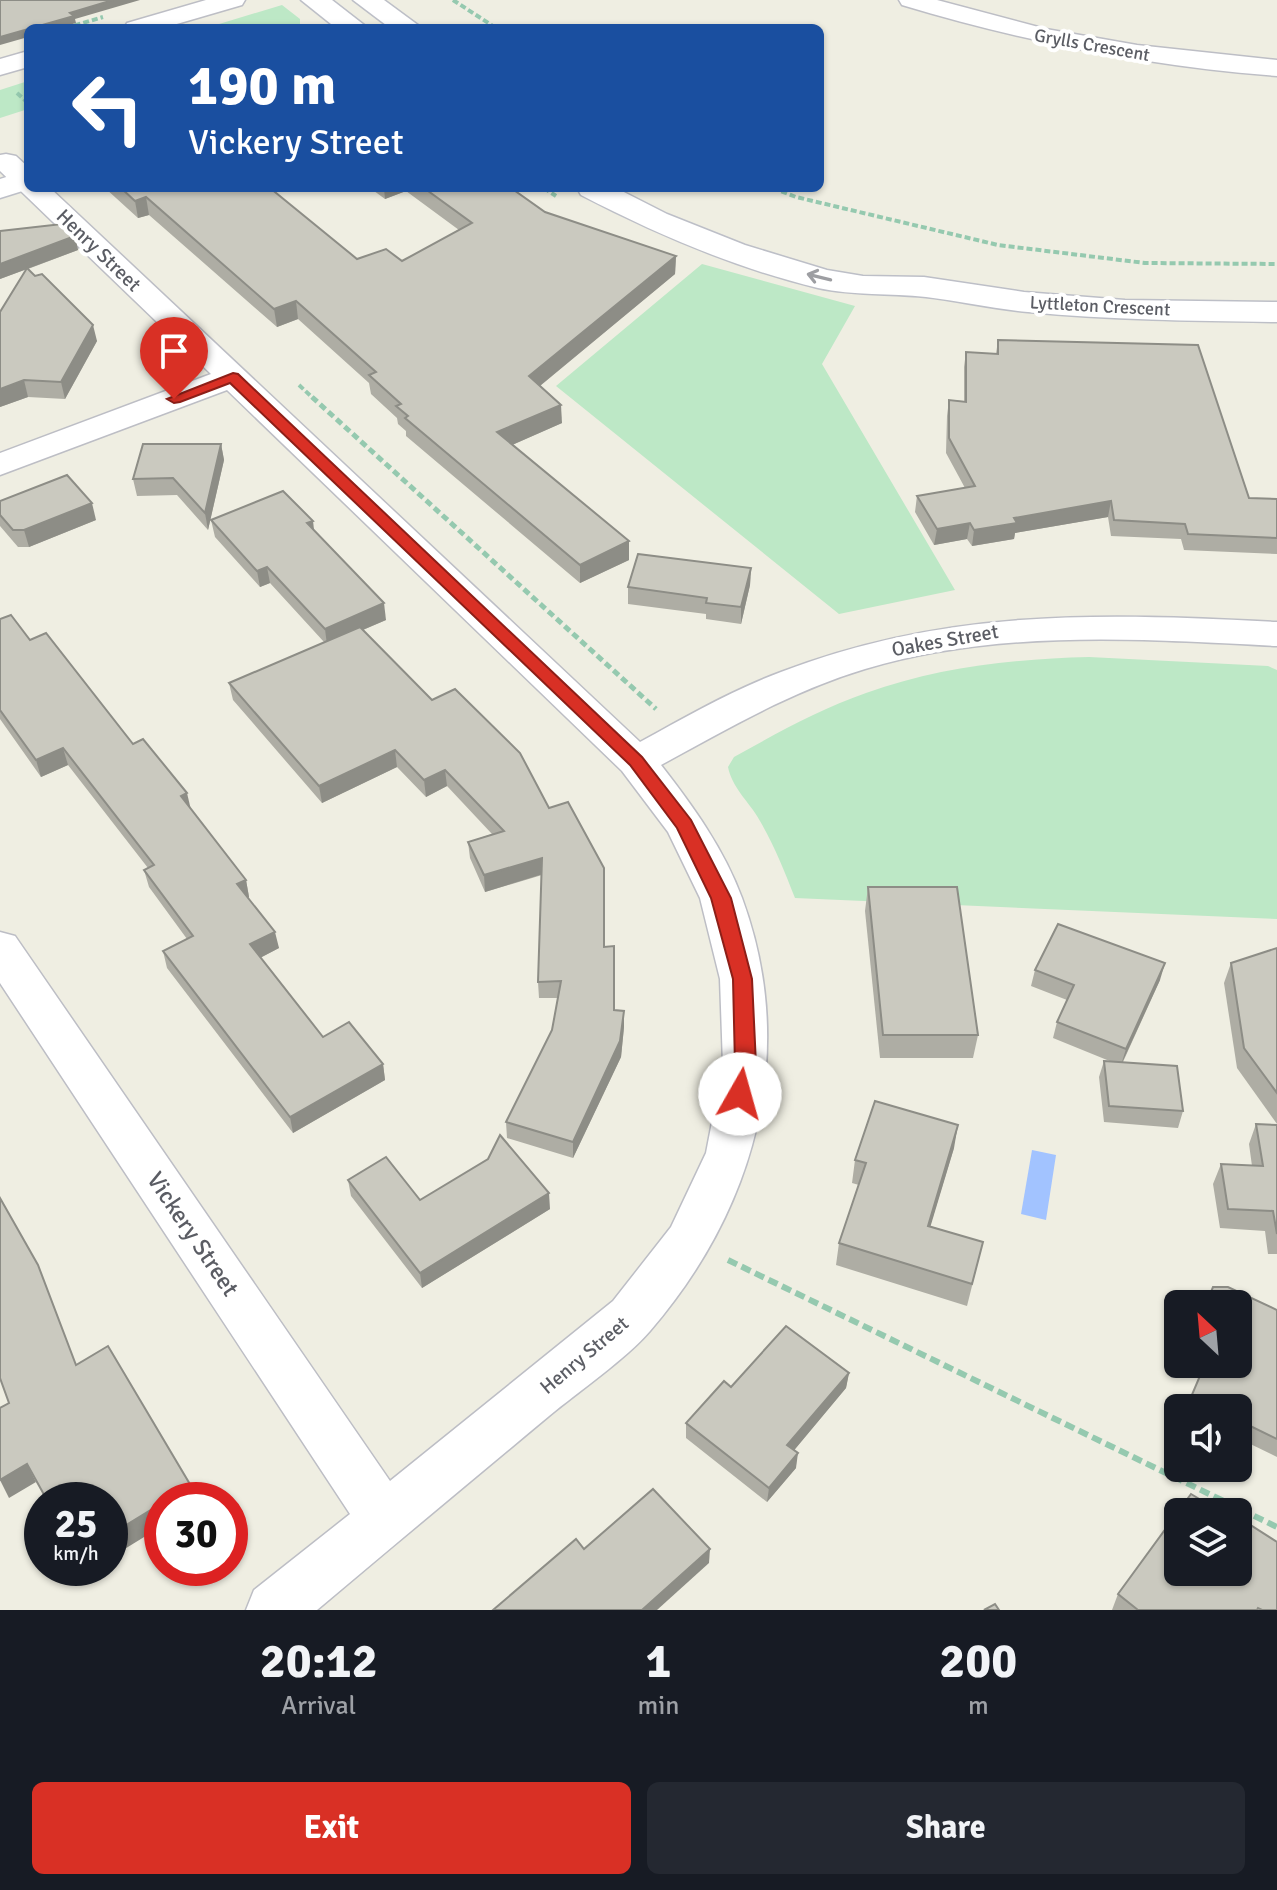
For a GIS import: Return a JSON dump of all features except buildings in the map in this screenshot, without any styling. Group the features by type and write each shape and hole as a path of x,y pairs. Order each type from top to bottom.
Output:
{"street":[{"path":"150,24 233,0"},
{"path":"314,0 348,24"},
{"path":"366,0 402,24"},
{"name":"Grylls Crescent","path":"911,0 968,18 1102,49 1213,64 1277,68"},
{"path":"0,67 24,60"},
{"name":"Henry Street","path":"37,192 636,761 685,825 721,898 742,979 746,1065 729,1153 689,1241 631,1317 274,1610"},
{"name":"Lyttleton Crescent","path":"600,192 656,221 734,252 822,279 863,286 924,287 1024,302 1125,310 1277,312"},
{"name":"Lyttleton Crescent","path":"662,192 702,211 776,239 892,272 924,287"},
{"path":"0,465 233,377"},
{"name":"Oakes Street","path":"636,761 793,681 883,650 979,632 1030,627 1134,626 1277,634"},
{"name":"Vickery Street","path":"0,948 385,1520"}],"path":[{"path":"453,0 490,24"},
{"path":"69,16 78,24"},
{"path":"783,192 998,245 1145,263 1277,264"},
{"path":"295,381 685,736"},
{"path":"689,1241 1277,1527"}],"green space":[{"path":"282,5 300,19 300,24 219,24"},
{"path":"24,82 24,110 0,118 0,90"},
{"path":"702,264 855,306 822,364 955,590 839,614 556,386"},
{"path":"1089,657 1268,666 1277,670 1277,919 795,898 768,836 733,781 728,767 734,757 815,714 893,684 976,666"}],"water":[{"path":"1032,1150 1056,1155 1046,1220 1021,1214"}],"route":[{"path":"174,399 233,377 636,761 685,825 721,898 742,979 746,1065 740,1094"}]}
